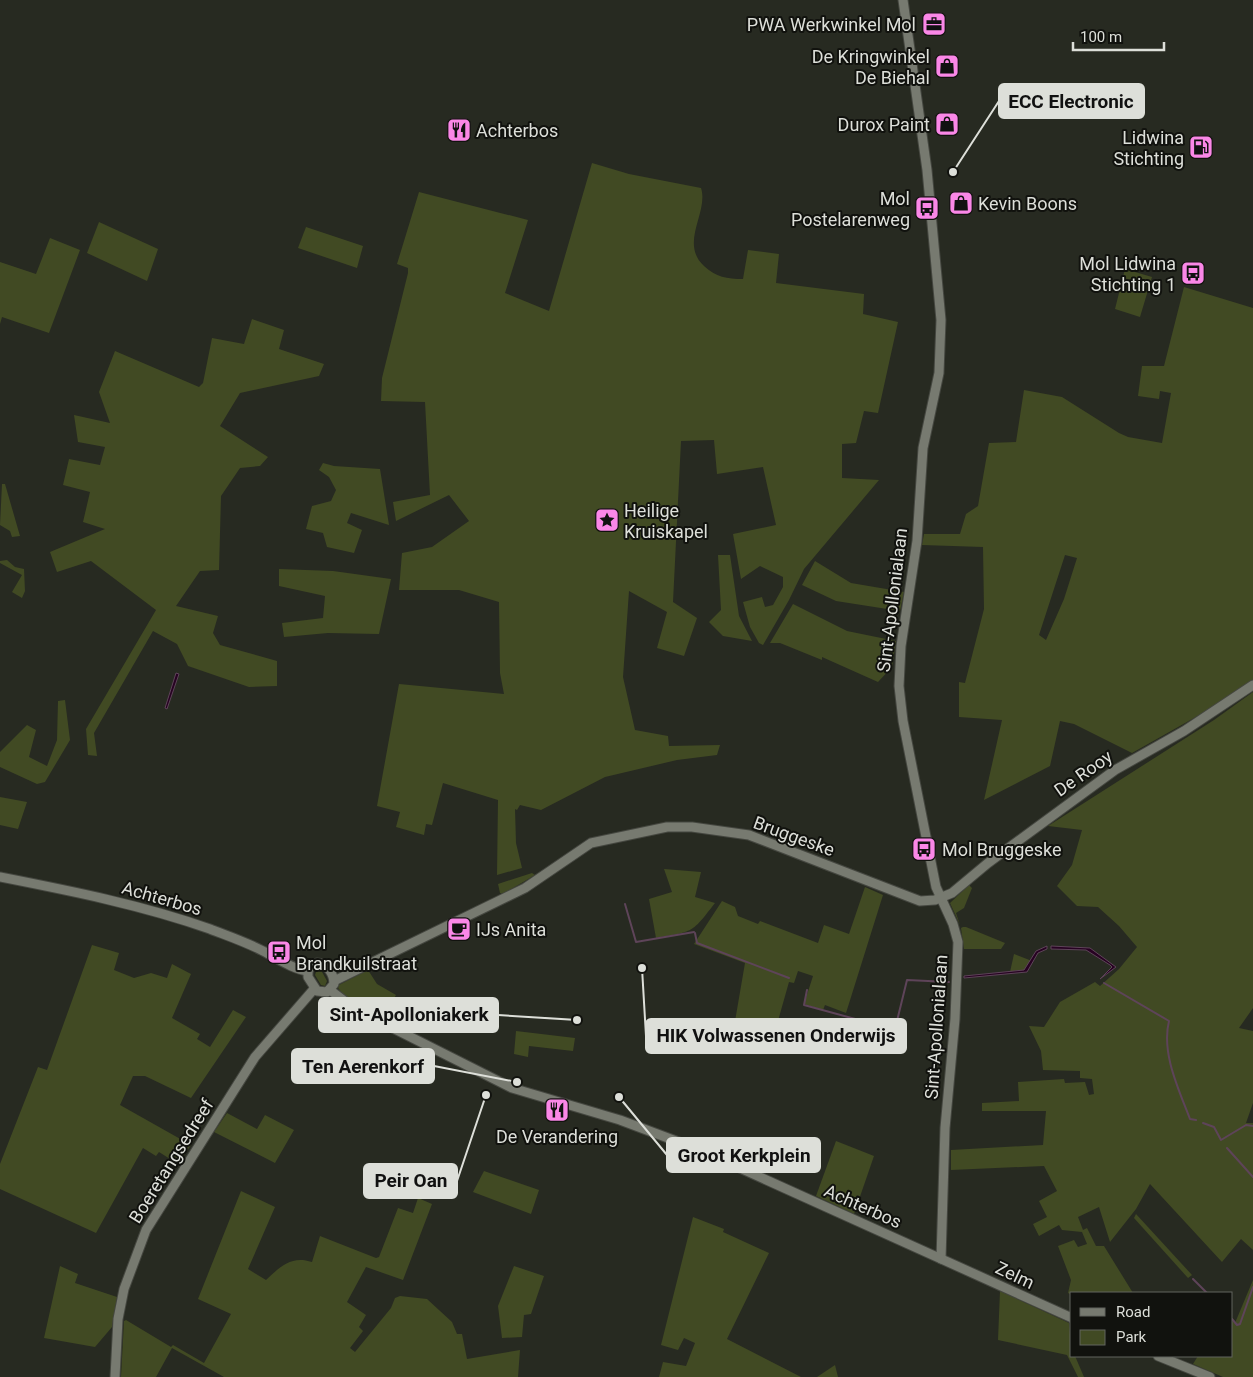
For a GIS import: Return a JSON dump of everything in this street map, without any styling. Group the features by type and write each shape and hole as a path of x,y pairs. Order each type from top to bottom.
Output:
{"street":[{"name":"Sint-Apollonialaan","path":"903,0 915,76 933,225 941,331 939,373 924,448 917,541 901,646 899,686 902,720 939,899 953,924 958,942 955,1019 945,1128 943,1260"},
{"name":"De Rooy","path":"939,899 952,893 988,862 1115,770 1184,731 1253,685"},
{"name":"Bruggeske","path":"334,981 525,888 591,843 667,827 683,827 749,835 909,897 924,902 939,899"},
{"name":"Achterbos","path":"0,877 120,902 164,915 230,937 297,969 308,971 312,965 322,963 328,968 334,981"},
{"path":"308,971 308,977 314,989 322,993 330,990 334,981"},
{"name":"Boeretangsedreef","path":"115,1377 118,1319 124,1289 146,1230 255,1057 314,989"},
{"name":"Achterbos","path":"330,990 355,1009 512,1088 620,1120 667,1137 943,1260"},
{"name":"Zelm","path":"943,1260 1070,1317"},
{"path":"1160,1357 1210,1377"}],"green space":[{"path":"592,163 629,174 701,188 701,207 694,238 694,247 697,257 713,273 727,278 743,279 748,250 779,254 776,283 864,294 863,314 898,322 878,413 864,411 856,443 842,444 842,478 879,480 804,569 789,600 763,645 759,643 750,627 743,602 762,597 765,607 773,605 783,587 783,577 760,566 741,579 733,534 776,525 763,467 717,474 714,440 681,441 673,602 697,618 684,656 657,648 667,612 629,591 623,677 635,730 668,736 669,746 720,745 717,755 677,760 605,777 541,810 520,805 517,810 515,809 516,843 522,868 497,875 498,800 443,783 432,825 426,824 424,835 396,827 400,812 377,806 399,684 504,694 500,673 499,602 459,590 399,590 402,553 432,547 469,521 449,495 396,521 393,502 430,495 425,402 381,401 382,378 408,273 408,268 397,264 419,192 528,220 505,293 549,311"},
{"path":"99,222 158,249 147,281 87,253"},
{"path":"306,227 363,246 357,268 298,248"},
{"path":"50,238 80,250 49,333 2,317 0,324 0,262 36,274"},
{"path":"1125,269 1152,277 1140,317 1115,309"},
{"path":"1184,287 1253,308 1253,680 1210,709 1132,753 1074,724 1060,721 1050,766 984,800 1002,720 959,717 959,682 965,683 984,609 983,547 922,545 924,534 960,534 966,514 978,506 989,443 1016,442 1024,390 1062,397 1119,433 1128,437 1162,443 1171,393 1160,391 1159,399 1138,396 1142,366 1164,366","holes":["1065,555 1077,558 1064,599 1046,640 1039,635"]},
{"path":"252,319 284,330 279,349 324,364 319,376 240,393 220,426 268,457 260,466 240,468 221,496 219,570 200,571 176,606 218,616 213,633 220,645 277,661 277,686 249,687 188,666 177,644 153,631 94,733 97,756 88,755 86,729 156,610 91,561 57,572 50,552 105,529 83,522 90,492 63,485 69,459 100,465 105,447 78,442 74,415 110,423 99,392 115,351 199,387 203,383 212,338 244,344"},
{"path":"323,463 334,466 380,469 389,525 351,513 347,523 362,530 354,553 327,547 323,533 306,529 312,506 331,501 336,490 329,477 319,470"},
{"path":"2,484 5,484 20,536 12,537 10,531 0,525"},
{"path":"718,555 730,555 739,616 752,641 723,636 709,622 721,610"},
{"path":"7,560 15,567 24,569 25,591 22,598 12,592 22,575 0,563 0,561"},
{"path":"815,561 851,583 904,592 900,611 836,601 802,585"},
{"path":"279,569 333,571 391,579 379,634 328,633 284,637 282,623 323,618 325,596 279,586"},
{"path":"793,604 847,631 896,641 892,667 878,682 822,657 822,660 780,643 770,643"},
{"path":"1253,692 1253,1008 1239,1028 1253,1031 1253,1103 1246,1123 1253,1123 1253,1250 1241,1239 1222,1262 1150,1184 1136,1209 1110,1242 1099,1207 1078,1217 1083,1230 1087,1228 1096,1246 1104,1246 1132,1292 1070,1292 1070,1294 1068,1293 1071,1280 1058,1246 1074,1240 1078,1247 1087,1244 1082,1232 1062,1230 1059,1225 1039,1236 1033,1224 1047,1217 1039,1201 1057,1191 1044,1166 951,1170 951,1150 1043,1145 1046,1111 982,1111 982,1103 1019,1101 1018,1082 1064,1079 1065,1083 1085,1082 1089,1095 1094,1094 1092,1079 1080,1078 1080,1071 1043,1070 1041,1051 1029,1026 1044,1027 1060,1002 1095,982 1100,986 1119,969 1137,947 1119,926 1098,907 1077,906 1057,886 1072,865 1082,830 1048,826 1214,720"},
{"path":"65,700 70,740 45,782 37,784 0,767 0,752 27,725 36,730 29,757 47,766 57,740 58,701"},
{"path":"0,797 27,802 18,829 0,825"},
{"path":"664,869 701,872 695,897 715,903 701,921 691,929 678,934 656,938 649,899 672,892"},
{"path":"532,873 535,875 503,894 500,893 498,884"},
{"path":"969,885 972,888 964,908 956,913 960,925 950,903"},
{"path":"865,887 883,895 846,1013 825,1005 823,1010 804,1004 813,976 798,971 794,983 789,982 772,1042 734,1027 745,963 694,944 722,901 735,907 738,916 758,924 760,921 818,943 824,925 849,934"},
{"path":"963,927 1005,943 1001,949 964,949 961,928"},
{"path":"92,945 119,953 114,970 134,978 151,973 167,978 172,964 191,974 172,1018 200,1034 197,1039 210,1047 233,1010 246,1017 191,1098 145,1076 133,1076 120,1105 191,1145 178,1164 159,1152 156,1156 143,1148 96,1233 0,1189 0,1164 38,1067 47,1070"},
{"path":"1014,954 1032,961 1024,971 1010,972"},
{"path":"317,969 321,970 327,981 325,986 321,985 315,975"},
{"path":"368,970 377,984 396,995 383,1018 346,998 338,988 339,985"},
{"path":"516,1031 575,1038 573,1051 529,1046 528,1057 514,1054"},
{"path":"227,1113 257,1129 265,1115 294,1130 275,1163 214,1132"},
{"path":"836,1141 874,1156 854,1214 816,1196"},
{"path":"484,1171 539,1190 531,1214 473,1192"},
{"path":"241,1191 275,1207 248,1269 266,1280 281,1267 292,1261 305,1260 312,1262 320,1236 376,1258 379,1257 398,1208 413,1213 418,1198 432,1204 403,1280 366,1267 347,1302 366,1315 359,1327 363,1331 350,1348 355,1352 391,1308 395,1298 400,1296 427,1299 452,1322 457,1334 462,1334 467,1359 520,1350 518,1377 224,1377 172,1348 156,1377 121,1377 124,1321 126,1320 171,1347 173,1345 204,1363 231,1314 198,1299"},
{"path":"1136,1214 1192,1275 1188,1278 1134,1218"},
{"path":"693,1217 724,1229 723,1232 769,1253 727,1339 801,1377 659,1377 663,1362 686,1366 695,1343 684,1338 678,1350 661,1345"},
{"path":"60,1266 78,1274 75,1283 117,1297 112,1327 95,1347 44,1338"},
{"path":"514,1266 544,1276 531,1314 524,1315 522,1337 502,1338 498,1306"},
{"path":"1253,1280 1253,1377 1223,1377 1193,1364 1197,1357 1233,1357 1233,1322 1235,1323"},
{"path":"1000,1291 1069,1323 1070,1357 1075,1357 1084,1377 1078,1377 1067,1355 998,1340"},
{"path":"835,1365 838,1377 817,1377"}],"shaded area":[{"path":"176,673 179,674 167,709 165,708"},
{"path":"1047,946 1047,949 1038,953 1027,972 964,978 964,976 1024,970 1036,951"},
{"path":"1051,946 1090,948 1116,967 1100,979 1112,967 1110,965 1086,950 1051,949"}],"waterway":[{"path":"625,904 636,942 694,932"},
{"path":"695,933 697,943 789,978"},
{"path":"807,990 804,1005 859,1020 894,1027 907,980 949,982"},
{"path":"1104,983 1169,1021 1167,1046 1172,1071 1190,1119 1196,1120"},
{"path":"1203,1123 1214,1127 1221,1140 1246,1125 1253,1126"},
{"path":"1227,1148 1253,1177"},
{"path":"1193,1279 1206,1292"},
{"path":"1233,1320 1237,1325 1240,1324 1253,1287"}],"place":[{"name":"PWA Werkwinkel Mol","path":"934,24"},
{"name":"De Kringwinkel De Biehal","path":"947,66"},
{"name":"Durox Paint","path":"947,124"},
{"name":"Achterbos","path":"459,130"},
{"name":"Lidwina Stichting","path":"1201,147"},
{"name":"ECC Electronic","path":"953,172"},
{"name":"Kevin Boons","path":"961,203"},
{"name":"Mol Postelarenweg","path":"927,208"},
{"name":"Mol Lidwina Stichting 1","path":"1193,273"},
{"name":"Heilige Kruiskapel","path":"607,520"},
{"name":"Mol Bruggeske","path":"924,849"},
{"name":"IJs Anita","path":"459,929"},
{"name":"Mol Brandkuilstraat","path":"279,952"},
{"name":"HIK Volwassenen Onderwijs","path":"642,968"},
{"name":"Sint-Apolloniakerk","path":"577,1020"},
{"name":"Ten Aerenkorf","path":"517,1082"},
{"name":"Peir Oan","path":"486,1095"},
{"name":"Groot Kerkplein","path":"619,1097"},
{"name":"De Verandering","path":"557,1110"}]}
